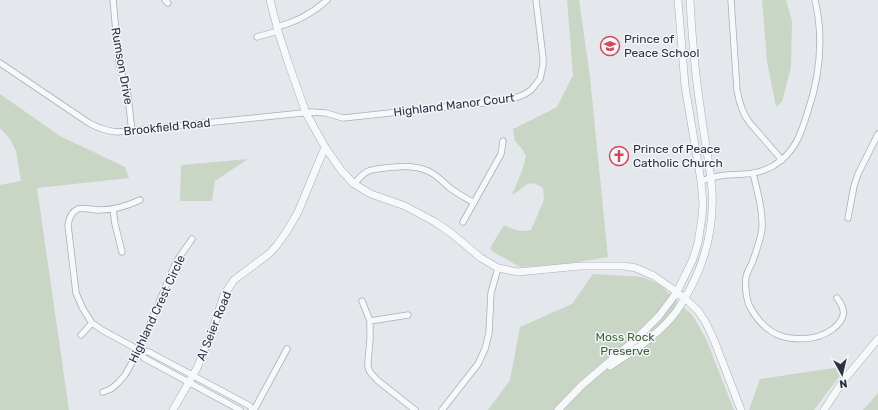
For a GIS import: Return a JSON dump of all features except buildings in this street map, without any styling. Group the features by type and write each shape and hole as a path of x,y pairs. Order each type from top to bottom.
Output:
{"street":[{"name":"Rumson Drive","path":"113,0 119,63 128,96 132,132"},
{"path":"270,0 306,113 325,148 341,170 354,184 371,194 405,206 436,222 481,258 498,268 518,272 580,266 624,266 636,268 654,276 685,298 698,311 705,321 741,410"},
{"path":"257,37 297,20 310,13 327,0"},
{"name":"Highland Manor Court","path":"306,113 319,112 343,118 483,103 514,98 525,94 531,90 540,79 543,65 536,0"},
{"path":"558,410 582,385 635,340 653,322 677,292 693,259 698,243 701,230 703,203 701,181 685,86 678,0"},
{"path":"582,385 650,338 672,317 685,298 696,277 705,254 710,231 712,211 711,178 696,81 690,0"},
{"path":"731,0 737,90 740,106 749,122 782,160"},
{"path":"701,181 719,176 753,174 782,160 793,149 801,134 815,90 818,73 820,45 815,0"},
{"name":"Brookfield Road","path":"0,63 89,123 108,131 132,132 306,113"},
{"path":"848,218 854,186 858,174 878,134"},
{"path":"463,222 501,154 503,141"},
{"path":"871,147 878,150"},
{"name":"Al Seier Road","path":"172,410 194,376 211,334 224,295 234,280 270,253 287,231 298,212 325,148"},
{"path":"354,184 364,172 373,169 407,166 414,167 433,173 451,189 474,203"},
{"path":"753,174 762,212 762,229 756,251 746,276 749,306 766,328 788,338 804,339 817,337 830,331 840,323 844,313 842,304 837,298"},
{"path":"140,200 113,209 100,210 80,208 71,215 68,225 76,293 83,309 92,323 113,337 139,350 150,352 250,406 253,410 287,349"},
{"path":"113,209 122,252"},
{"name":"Highland Crest Circle","path":"102,392 111,389 125,375 139,350 176,262 192,239"},
{"path":"442,410 478,364 485,349 489,333 491,293 498,268"},
{"path":"362,301 370,321 368,361 370,372 376,380 415,410"},
{"path":"370,321 408,315"},
{"path":"81,335 92,323"},
{"path":"824,410 843,381 878,339"},
{"path":"139,350 144,358 240,410"},
{"path":"162,368 166,361"},
{"path":"220,400 224,392"}],"green space":[{"path":"567,0 579,0 590,77 608,257 560,265 520,267 492,251 490,248 504,225 521,231 531,230 544,200 543,188 533,183 526,185 512,195 522,171 526,156 515,141 513,129 557,107 573,75"},
{"path":"762,0 786,0 792,21 791,67 782,102 776,107 767,61"},
{"path":"0,94 60,136 125,167 129,178 37,188 69,410 0,410 0,185 21,181 16,151 10,139 0,128"},
{"path":"248,159 215,181 212,201 180,201 181,165"},
{"name":"Moss Rock Preserve","path":"593,274 642,277 659,284 693,316 706,339 734,410 488,410 510,380 520,327 572,304"},
{"path":"847,366 814,410 749,410 760,379"},
{"path":"878,393 878,410 863,410 864,409"}],"place":[{"name":"Prince of Peace School","path":"610,46"},
{"name":"Prince of Peace Catholic Church","path":"619,156"}]}
